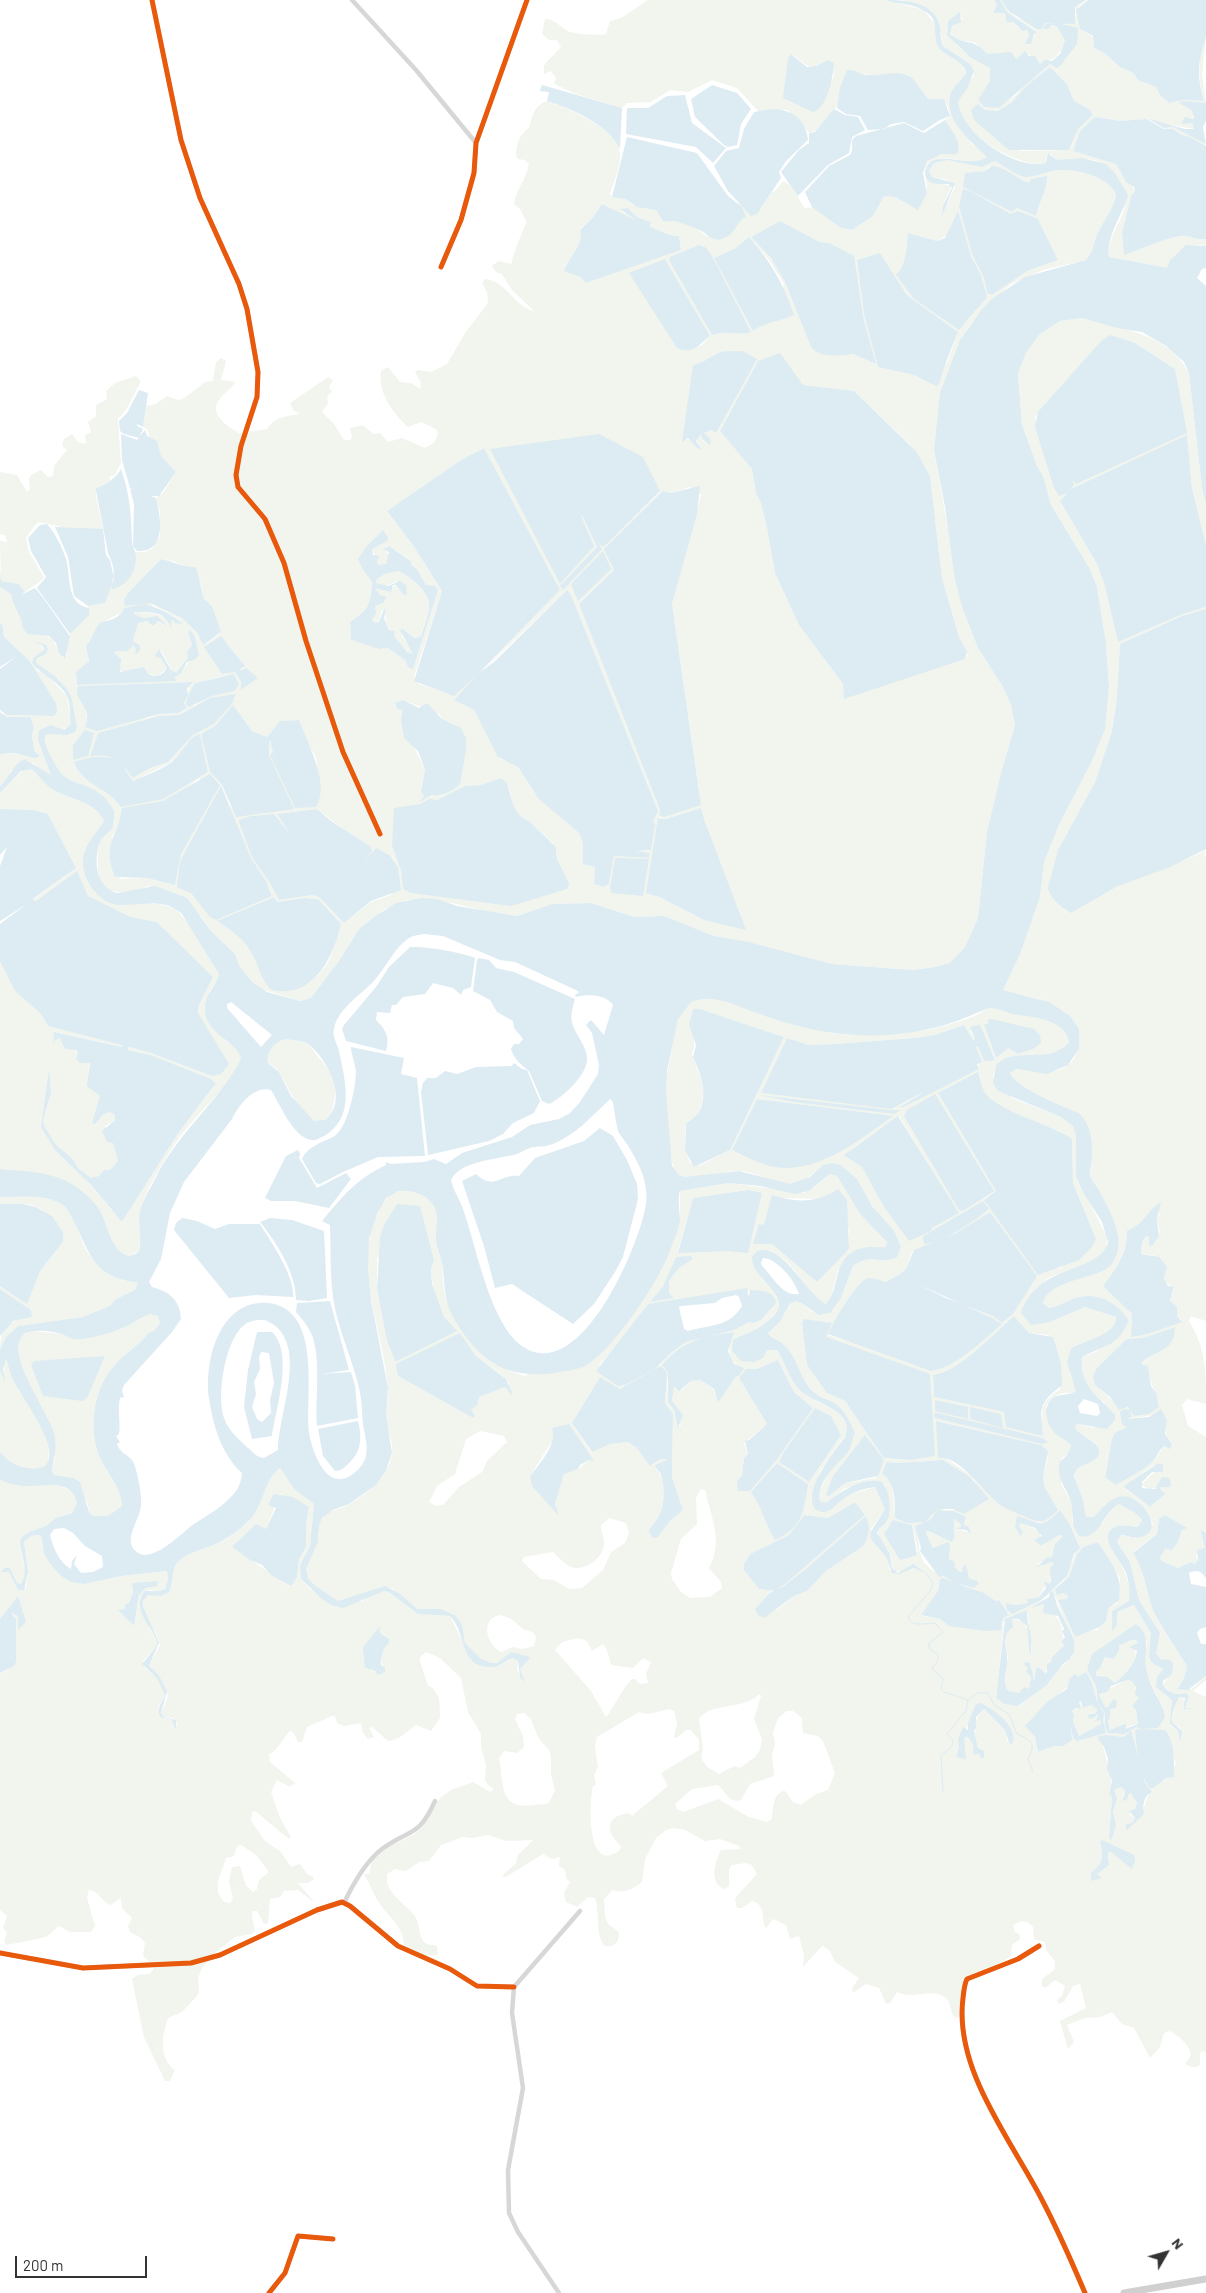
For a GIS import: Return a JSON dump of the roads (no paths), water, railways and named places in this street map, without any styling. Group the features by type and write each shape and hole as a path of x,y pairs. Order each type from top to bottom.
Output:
{"main road":[{"path":"1124,2293 1206,2279"}],"street":[{"path":"152,0 181,140 200,198 240,284 247,309 258,372 258,392 241,446 236,482 240,492 263,516 269,526 284,563 306,640 343,752 380,834"},
{"path":"352,0 416,70 476,143"},
{"path":"442,267 457,234 466,206 474,173 476,143 526,0"},
{"path":"344,1903 355,1882 374,1857 386,1847 417,1830 435,1801"},
{"path":"0,1953 83,1968 191,1963 220,1955 328,1906 344,1903 398,1946 450,1968 477,1986 514,1986"},
{"path":"559,2293 518,2232 509,2213 508,2170 523,2088 512,2020 514,1986 580,1911"},
{"path":"1039,1946 1018,1959 967,1979 962,2003 962,2029 968,2054 992,2110 1040,2196 1085,2293"},
{"path":"269,2293 285,2273 298,2236 333,2239"}],"waterway":[{"path":"926,1573 933,1583 931,1590 908,1617 915,1624 935,1623 943,1632 928,1644 930,1649 938,1654 938,1660 932,1669 943,1678 941,1689 944,1692 968,1700 966,1711 947,1734 953,1740 952,1746 941,1756 943,1792"},
{"path":"969,1699 977,1693 988,1693 994,1705 1009,1714 1017,1734 1031,1742 1032,1749 1028,1759 1033,1772"}]}
